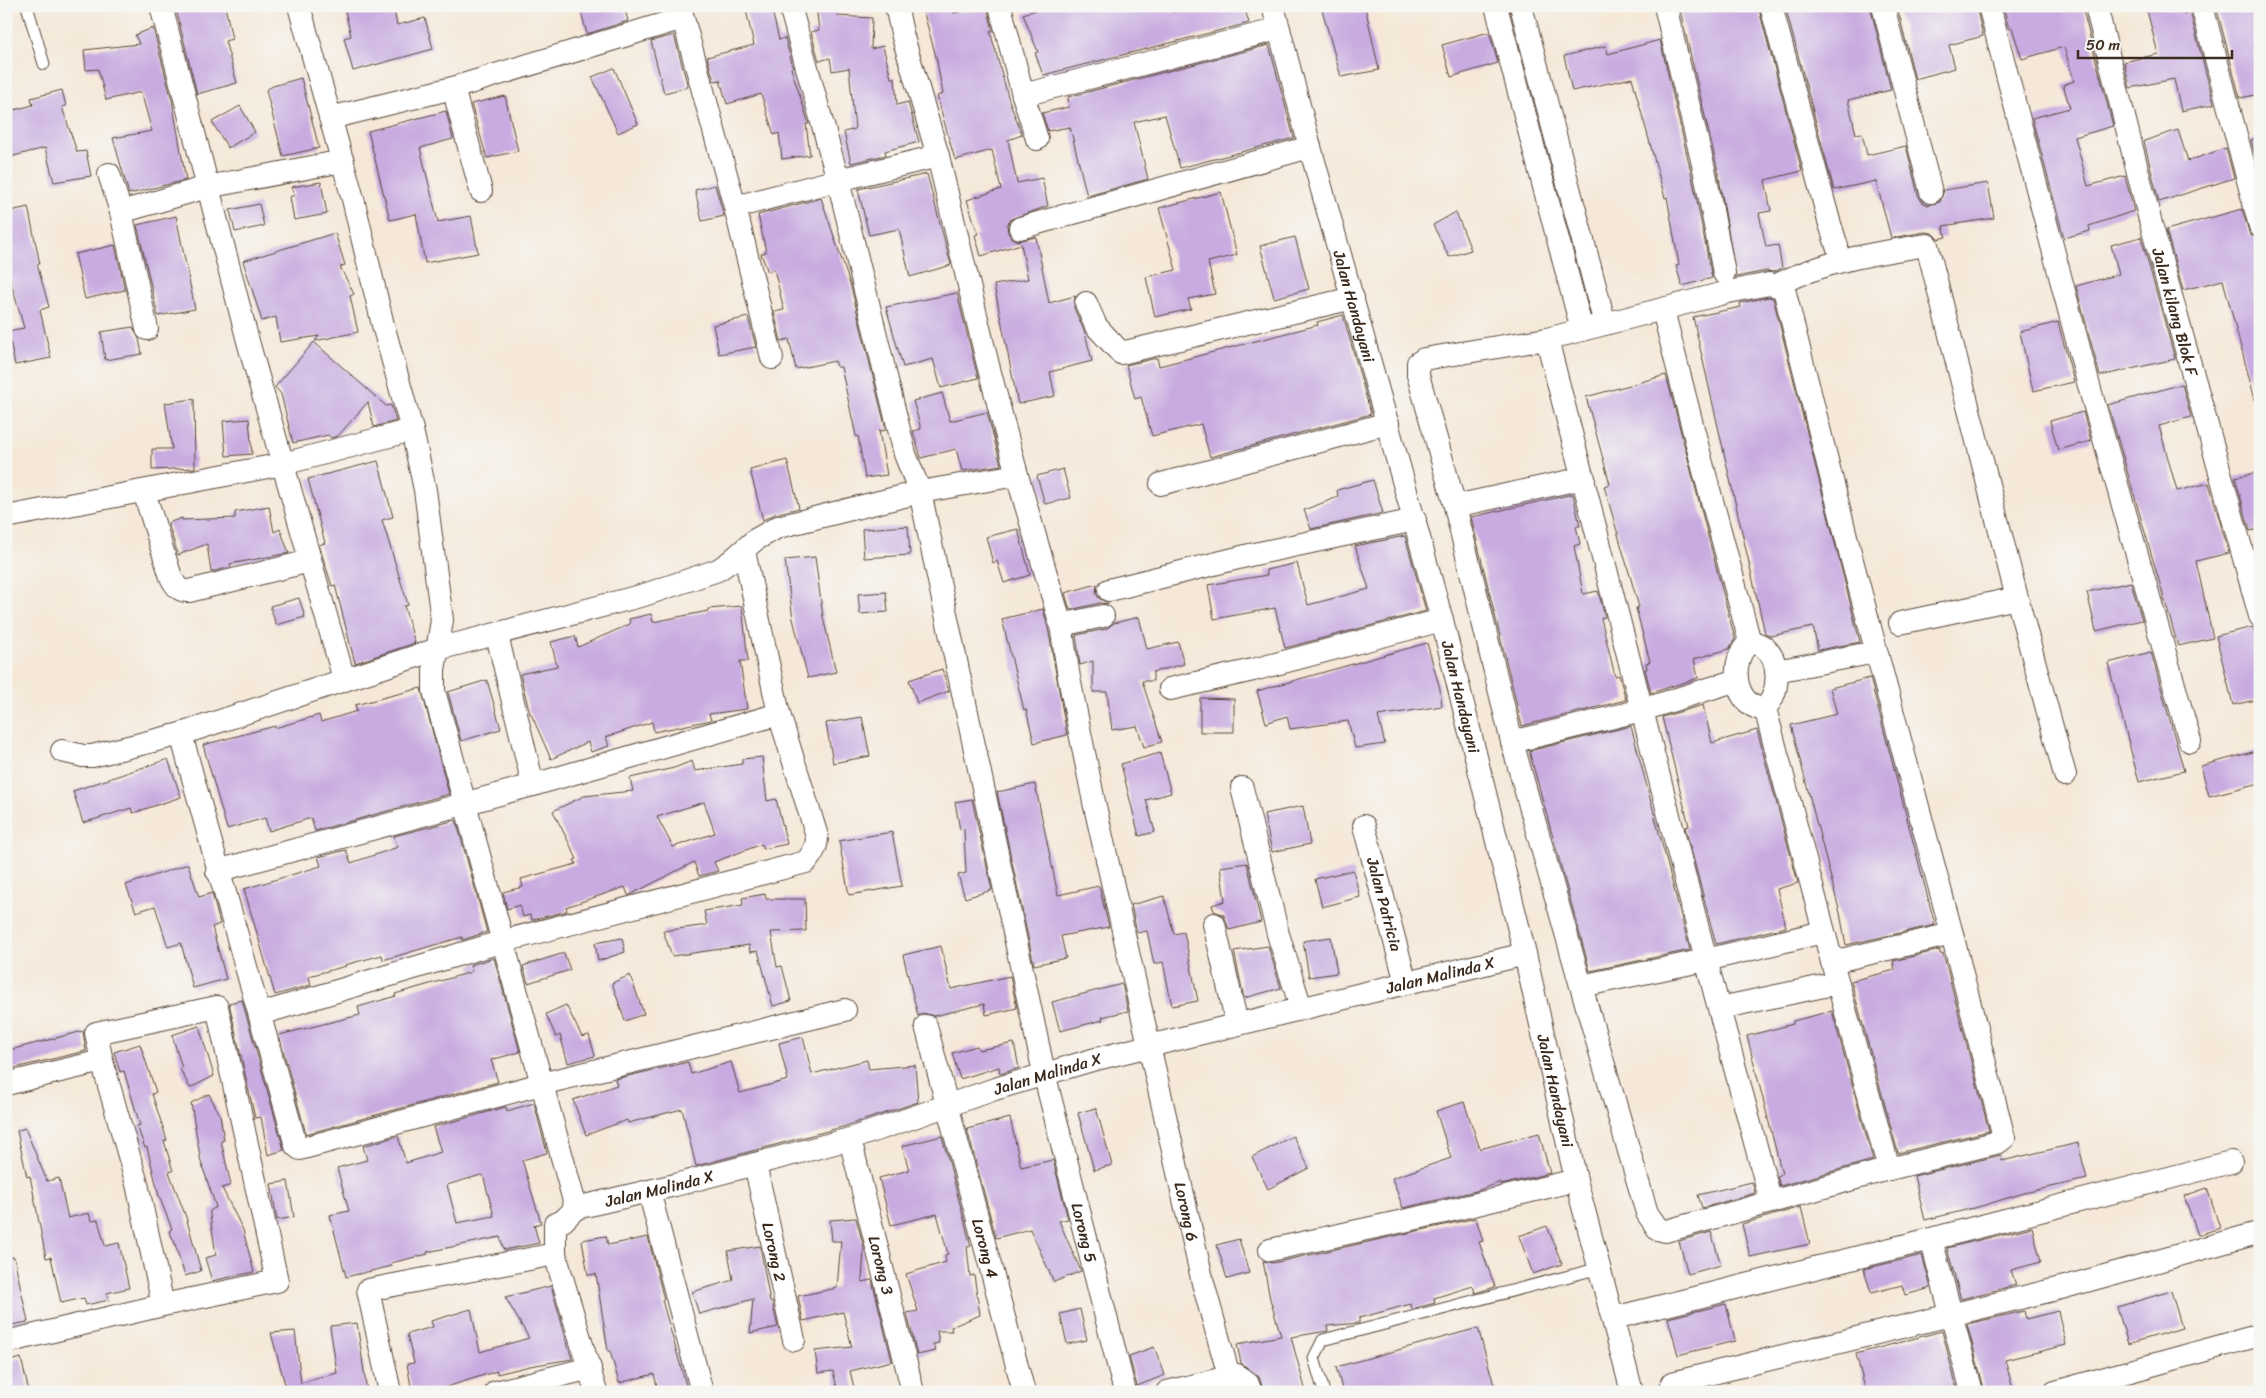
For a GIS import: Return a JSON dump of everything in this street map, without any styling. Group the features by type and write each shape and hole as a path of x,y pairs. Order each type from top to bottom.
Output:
{"street":[{"path":"161,6 207,187 344,679"},
{"path":"299,6 343,161 383,324 412,430 425,490 441,612 434,670 434,691 504,940 540,1084 576,1208 563,1221 555,1224 555,1254 596,1392"},
{"name":"Lorong 5","path":"790,6 838,180 905,454 920,492 1044,1073 1125,1392"},
{"name":"Lorong 6","path":"896,6 903,37 938,156 1017,475 1061,625 1094,802 1203,1283 1229,1376"},
{"path":"1000,6 1023,95 1037,139"},
{"name":"Jalan Handayani","path":"1273,6 1310,147 1442,620 1525,954 1576,1180 1632,1392"},
{"path":"1496,6 1582,330"},
{"path":"1521,6 1604,324"},
{"path":"1665,6 1706,173 1724,273"},
{"path":"1771,6 1828,221 1837,246"},
{"path":"1883,6 1932,192"},
{"path":"1989,6 2094,405 2190,741"},
{"name":"Jalan kilang Blok F","path":"2096,6 2157,248 2260,616"},
{"path":"2202,6 2260,226"},
{"path":"330,118 453,88 682,12 772,358"},
{"path":"1023,95 1279,29"},
{"path":"453,88 481,191"},
{"path":"1020,228 1310,147"},
{"path":"734,207 938,156"},
{"path":"121,212 207,187 343,161"},
{"path":"109,174 121,212 147,329"},
{"path":"1777,285 1785,293 1876,652 1952,934 2004,1138 1999,1142 1888,1169 1666,1231 1658,1229 1647,1213 1512,742 1455,506 1418,375 1418,363 1424,359 1547,339 1728,292 1769,284 1777,285 1798,274 1861,256 1927,245 2017,598 2065,775"},
{"path":"1086,303 1096,326 1121,353 1353,298"},
{"path":"1663,310 1750,642"},
{"path":"1547,339 1706,960 1771,1202"},
{"path":"1161,484 1388,423"},
{"path":"6,517 144,492 232,472 283,464 412,430"},
{"path":"62,751 92,756 181,734 438,649 644,595 718,570 744,551 755,540 778,527 920,492 1017,475"},
{"path":"1455,506 1584,478"},
{"path":"144,492 171,577 174,585 180,590 189,591 310,561"},
{"path":"1109,590 1250,555 1415,520"},
{"path":"260,1014 504,940 806,862 814,852 817,836 779,714 744,551"},
{"path":"1900,624 2017,598"},
{"path":"1061,625 1103,616"},
{"path":"1170,689 1253,670 1442,620"},
{"path":"497,635 533,785"},
{"path":"1750,642 1766,647 1773,657 1776,681 1772,698 1765,708 1823,932 1888,1169"},
{"path":"1750,642 1742,649 1738,658 1737,680 1745,699 1751,705 1765,708"},
{"path":"1776,672 1876,652"},
{"path":"1512,742 1642,710 1737,680"},
{"path":"218,871 533,785 779,714"},
{"path":"181,734 296,1146 300,1150 540,1084 846,1010"},
{"path":"1242,788 1278,934 1301,1008"},
{"name":"Jalan Patricia","path":"1364,826 1406,984"},
{"path":"1214,924 1236,1024"},
{"path":"1581,986 1706,960 1823,932"},
{"path":"1720,1008 1835,973 1952,934"},
{"name":"Jalan Malinda X","path":"576,1208 850,1139 1044,1073 1149,1045 1525,954"},
{"path":"6,1342 163,1305 277,1281 217,1007 96,1033 102,1061 137,1184 163,1305"},
{"name":"Lorong 4","path":"926,1026 1024,1392"},
{"path":"6,1084 102,1061"},
{"name":"Lorong 3","path":"850,1139 913,1392"},
{"path":"1614,1318 2231,1162"},
{"name":"Lorong 2","path":"755,1164 794,1340"},
{"path":"1270,1250 1440,1213 1576,1180"},
{"path":"649,1191 702,1392"},
{"path":"1672,1383 2065,1287 2254,1234"},
{"path":"1931,1239 1972,1392"},
{"path":"390,1392 368,1290 555,1254"},
{"path":"2055,1392 2260,1335"},
{"path":"496,1392 590,1368"},
{"path":"1170,1391 1238,1374 1247,1382 1251,1392"}],"lane":[{"path":"26,6 44,64"},
{"path":"1324,1392 1314,1358 1323,1340 1600,1268"}],"building":[{"path":"175,6 225,6 232,39 225,41 237,83 197,94"},
{"path":"344,6 393,6 397,25 425,18 433,49 353,71 344,38 351,36"},
{"path":"582,6 624,6 628,21 587,34 581,12 583,11"},
{"path":"771,6 779,40 785,38 793,67 791,68 809,124 806,124 810,155 782,159 779,133 774,135 761,94 727,104 720,80 714,81 707,57 754,45 746,10"},
{"path":"816,6 837,6 838,16 872,18 871,49 883,46 891,78 895,78 897,105 908,102 919,142 885,151 886,155 851,163 844,132 855,129 849,68 832,71 830,58 819,61 811,32 819,30"},
{"path":"922,6 951,6 954,13 987,6 993,31 990,31 1009,100 1022,135 1008,140 1017,183 1042,178 1048,206 1011,219 1007,225 1008,232 1011,238 1017,241 1036,237 1049,303 1075,296 1074,308 1085,333 1092,361 1050,372 1055,396 1018,404 994,285 1028,279 1021,244 981,256 975,235 978,234 967,200 1001,189 992,150 955,160 937,96 943,94 936,57"},
{"path":"1048,6 1145,6 1146,11 1160,6 1170,6 1172,12 1194,6 1244,6 1249,23 1043,75 1035,53 1038,52 1023,14"},
{"path":"1321,6 1365,6 1379,70 1341,77"},
{"path":"1679,6 1758,6 1802,171 1765,180 1771,211 1759,213 1766,247 1778,245 1782,268 1774,272 1766,271 1736,277 1718,171"},
{"path":"1785,6 1870,6 1891,90 1848,100 1856,134 1862,133 1867,155 1906,146 1918,195 1922,202 1928,205 1940,202 1944,190 1988,183 1994,218 1943,226 1946,237 1938,239 1932,233 1925,232 1891,238 1876,181 1834,190"},
{"path":"1897,6 1976,6 1983,36 1949,45 1955,68 1915,79"},
{"path":"2003,6 2082,6 2113,126 2075,137 2088,186 2125,176 2134,211 2089,226 2090,231 2064,238 2032,118 2070,108 2063,85 2074,81 2064,47 2022,59 2012,28 2009,29"},
{"path":"2146,6 2183,6 2184,14 2190,12 2214,104 2181,111 2174,79 2130,88 2124,62 2158,54"},
{"path":"2216,6 2260,6 2260,94 2240,98"},
{"path":"153,28 172,100 186,180 129,194 113,138 152,131 141,92 106,100 98,69 86,70 84,50 139,44 135,35"},
{"path":"1489,32 1498,63 1451,77 1442,45"},
{"path":"674,35 688,87 664,93 651,41"},
{"path":"1660,40 1692,176 1712,278 1682,286 1676,266 1679,265 1667,197 1665,198 1632,78 1572,91 1564,56 1606,46 1608,54"},
{"path":"1269,45 1294,138 1180,168 1165,115 1134,122 1148,179 1087,196 1070,127 1048,131 1042,113 1069,107 1068,97"},
{"path":"614,68 638,124 618,133 592,77"},
{"path":"301,78 319,148 283,156 266,90 273,86"},
{"path":"62,90 66,106 62,107 77,152 86,151 91,176 54,182 45,148 6,158 6,112 33,105 31,98"},
{"path":"505,96 518,151 487,158 471,104"},
{"path":"240,106 255,132 228,148 212,122"},
{"path":"446,111 453,139 420,148 438,222 471,216 478,253 425,263 416,214 390,220 368,131"},
{"path":"2178,130 2188,161 2226,148 2234,178 2159,202 2144,141"},
{"path":"2260,137 2260,169 2259,169 2251,140"},
{"path":"927,174 951,265 910,277 899,229 869,235 858,189"},
{"path":"321,182 327,214 294,220 290,197 294,195 291,187"},
{"path":"715,185 724,216 702,221 695,190"},
{"path":"1221,192 1237,255 1208,262 1215,294 1188,299 1191,309 1155,317 1146,277 1176,270 1159,208"},
{"path":"821,198 851,287 886,430 879,431 887,475 865,478 858,436 856,436 841,367 837,367 835,361 796,369 789,339 781,341 774,312 784,310 774,269 768,272 761,254 766,252 758,215"},
{"path":"259,204 264,226 235,232 230,210"},
{"path":"28,207 40,264 37,264 49,307 40,310 51,358 15,365 8,331 24,328 6,265 6,212"},
{"path":"2242,209 2250,235 2260,239 2260,399 2255,400 2223,280 2183,290 2166,230"},
{"path":"1456,212 1471,250 1449,257 1433,225"},
{"path":"176,216 195,309 158,316 137,225"},
{"path":"335,233 345,265 340,267 354,294 350,296 358,332 315,341 319,336 280,342 276,317 262,321 243,261"},
{"path":"1295,237 1309,289 1274,298 1260,246"},
{"path":"2141,237 2175,359 2100,376 2076,286 2119,274 2111,245"},
{"path":"115,245 125,290 85,299 75,254"},
{"path":"957,293 978,378 941,388 933,359 903,367 886,307"},
{"path":"1769,297 1773,298 1860,642 1818,650 1813,627 1771,636 1765,633 1693,317 1741,307 1740,303"},
{"path":"1343,315 1371,414 1210,457 1201,424 1152,436 1141,397 1135,399 1126,365 1157,358 1159,366 1318,325 1317,322"},
{"path":"748,317 756,347 719,354 713,325"},
{"path":"2058,322 2074,382 2033,391 2020,332"},
{"path":"133,327 139,339 142,354 105,360 101,332"},
{"path":"314,342 386,406 391,405 396,421 374,427 368,402 338,436 331,438 328,435 293,443 281,394 275,387"},
{"path":"1666,375 1735,639 1729,649 1694,659 1698,678 1651,693 1645,669 1647,669 1646,663 1650,662 1636,608 1639,607 1604,486 1610,484 1586,397"},
{"path":"2182,384 2191,417 2159,426 2177,491 2209,483 2229,553 2196,561 2213,638 2178,646 2108,405"},
{"path":"942,393 950,421 987,412 1001,465 962,471 956,449 921,458 913,431 921,429 913,401"},
{"path":"194,399 195,468 152,470 152,449 172,449 165,403"},
{"path":"2083,412 2091,441 2058,450 2050,421"},
{"path":"249,419 252,454 226,456 223,421"},
{"path":"787,460 799,508 775,514 763,520 750,470"},
{"path":"378,461 393,517 382,520 408,605 404,606 415,643 355,663 335,585 332,586 319,545 325,543 308,479"},
{"path":"1063,469 1071,498 1045,504 1037,476"},
{"path":"2260,472 2260,529 2250,531 2235,477"},
{"path":"1373,480 1383,513 1311,529 1304,510 1338,497 1337,490"},
{"path":"1573,494 1580,526 1576,526 1580,544 1574,546 1583,594 1598,591 1605,617 1601,618 1615,676 1619,675 1626,700 1522,726 1471,517"},
{"path":"269,506 274,532 280,529 289,553 230,564 231,567 211,572 207,544 178,555 168,523 182,518 182,520 235,518 235,512"},
{"path":"908,526 910,555 864,558 862,529"},
{"path":"1018,529 1030,575 1004,583 997,561 993,563 986,537"},
{"path":"1405,536 1426,611 1285,648 1275,608 1214,619 1208,585 1267,575 1266,570 1297,563 1308,605 1369,589 1355,546"},
{"path":"815,557 823,617 836,672 808,678 793,619 785,560"},
{"path":"2131,582 2142,620 2096,631 2087,592"},
{"path":"1097,584 1096,594 1108,604 1100,603 1070,610 1065,593"},
{"path":"886,592 888,612 860,614 858,594"},
{"path":"299,598 305,617 276,625 270,606"},
{"path":"742,606 748,661 740,661 747,709 709,714 711,720 654,732 652,722 606,737 609,746 591,752 588,742 551,759 530,714 520,674 557,666 551,642 575,636 578,647 630,624 629,619 651,614 653,622 708,611 708,609"},
{"path":"1043,609 1067,735 1034,743 1002,619"},
{"path":"1139,617 1147,649 1178,642 1184,664 1153,672 1153,681 1142,681 1162,742 1144,747 1137,726 1112,730 1107,692 1093,692 1093,661 1080,665 1076,635 1106,629 1114,623"},
{"path":"2253,627 2260,656 2260,699 2233,705 2216,636"},
{"path":"1427,643 1440,689 1442,706 1378,716 1385,744 1355,748 1348,721 1290,729 1287,716 1266,723 1257,691"},
{"path":"2151,652 2184,771 2139,782 2108,663"},
{"path":"942,669 949,691 917,703 909,680"},
{"path":"1870,678 1935,925 1846,945 1840,913 1791,725 1837,714 1830,688"},
{"path":"487,680 501,729 461,741 448,692"},
{"path":"421,688 449,794 315,831 311,818 269,831 265,818 227,829 203,745 275,726 275,728 319,715 321,722 357,711 355,705"},
{"path":"1200,698 1234,699 1234,732 1200,732"},
{"path":"1703,705 1712,743 1757,730 1798,883 1777,889 1786,927 1716,944 1685,827 1689,826 1662,717"},
{"path":"862,717 870,756 833,763 826,723"},
{"path":"1631,726 1690,950 1590,971 1529,751"},
{"path":"2260,750 2260,783 2209,796 2201,766"},
{"path":"1160,753 1171,793 1146,800 1155,832 1139,836 1121,764"},
{"path":"762,757 767,801 776,799 787,844 763,849 762,844 714,862 718,871 699,876 694,862 630,895 628,895 625,887 566,907 567,911 532,920 530,915 523,917 520,905 507,909 503,892 523,887 521,879 576,864 574,860 577,859 553,811 584,796 633,791 630,778 674,768 692,761 695,771 742,764 742,759","holes":["704,802 715,833 673,847 657,817"]},
{"path":"168,759 181,797 133,813 131,808 83,823 73,791"},
{"path":"1035,784 1058,895 1099,886 1109,927 1061,936 1066,958 1034,965 997,792"},
{"path":"972,799 992,890 965,898 958,875 966,873 964,829 960,830 955,802"},
{"path":"1303,806 1310,844 1272,852 1264,814"},
{"path":"456,820 487,932 462,940 462,937 383,960 382,955 345,965 309,976 311,985 275,995 244,889 321,866 318,857 346,850 351,863 398,847 394,836"},
{"path":"892,832 902,886 849,895 839,841"},
{"path":"1247,863 1261,922 1229,930 1224,915 1214,911 1212,905 1225,901 1220,867"},
{"path":"188,864 199,897 212,893 220,924 212,927 226,979 193,988 181,943 168,947 155,906 136,912 126,885"},
{"path":"1353,870 1360,897 1322,907 1315,879"},
{"path":"765,894 766,899 805,899 806,931 771,932 777,967 782,966 791,1001 773,1006 758,951 750,952 749,945 672,956 663,931 707,925 704,911 743,905 742,898"},
{"path":"1164,896 1174,934 1184,932 1198,1001 1172,1006 1163,962 1154,964 1147,931 1137,933 1131,905"},
{"path":"1331,937 1337,973 1309,977 1303,941"},
{"path":"622,938 625,952 598,961 595,943"},
{"path":"941,946 951,989 1010,976 1017,1008 986,1015 984,1004 934,1016 923,1013 918,1016 903,955"},
{"path":"1268,946 1281,988 1244,998 1234,951"},
{"path":"1940,950 1940,954 1943,953 1989,1131 1898,1153 1851,981 1895,970 1893,961"},
{"path":"564,953 570,970 528,983 523,966"},
{"path":"494,958 520,1052 491,1060 498,1082 306,1134 279,1035 360,1015 358,1007 468,973 472,971 470,965"},
{"path":"630,975 644,1014 625,1021 612,983"},
{"path":"1122,984 1128,1011 1102,1017 1103,1020 1060,1031 1052,1002"},
{"path":"242,1000 284,1150 268,1155 261,1117 255,1118 229,1003"},
{"path":"566,1005 582,1037 589,1035 595,1056 568,1063 560,1035 556,1037 546,1014"},
{"path":"1832,1011 1873,1160 1780,1186 1777,1176 1782,1174 1747,1036"},
{"path":"199,1026 214,1076 190,1088 180,1069 182,1068 172,1035"},
{"path":"83,1031 86,1051 6,1070 6,1051"},
{"path":"803,1037 812,1074 867,1060 869,1069 915,1065 918,1102 846,1126 696,1166 682,1109 628,1123 627,1120 586,1135 573,1100 617,1085 615,1079 688,1062 691,1074 731,1062 740,1093 788,1080 779,1043"},
{"path":"1014,1043 1019,1068 1000,1074 999,1067 960,1079 952,1053 977,1046 979,1050"},
{"path":"140,1044 156,1092 152,1094 167,1140 164,1141 173,1171 169,1172 186,1217 201,1271 185,1276 169,1231 172,1229 159,1196 147,1147 145,1148 137,1126 140,1125 124,1071 120,1072 114,1052"},
{"path":"209,1094 220,1115 224,1140 221,1141 231,1185 222,1188 243,1230 254,1272 212,1281 205,1258 216,1255 210,1211 216,1207 201,1162 191,1103"},
{"path":"1464,1102 1480,1149 1539,1133 1550,1173 1501,1185 1501,1182 1476,1191 1403,1208 1392,1178 1451,1158 1436,1111"},
{"path":"534,1103 547,1153 522,1160 541,1223 534,1225 539,1243 504,1250 500,1237 427,1252 428,1254 391,1263 392,1266 346,1277 330,1215 349,1211 337,1168 367,1160 363,1146 398,1136 406,1163 441,1152 433,1127 506,1107 507,1111","holes":["483,1175 494,1216 457,1223 447,1185"]},
{"path":"1096,1108 1112,1165 1094,1170 1078,1113"},
{"path":"1010,1118 1021,1167 1053,1160 1068,1219 1059,1221 1081,1271 1054,1282 1030,1229 996,1238 967,1129"},
{"path":"25,1128 47,1181 59,1178 68,1218 89,1213 91,1221 98,1220 105,1246 119,1243 129,1288 107,1293 109,1300 86,1305 84,1298 61,1303 51,1257 46,1258 30,1176 27,1177 17,1131"},
{"path":"942,1136 971,1246 967,1247 970,1276 974,1275 980,1315 951,1327 952,1331 937,1331 939,1343 933,1344 936,1351 917,1355 907,1313 918,1311 906,1274 946,1262 945,1255 948,1254 937,1214 891,1225 879,1178 909,1170 902,1146"},
{"path":"1293,1136 1309,1168 1268,1189 1252,1157"},
{"path":"2078,1143 2087,1179 2024,1193 1925,1220 1914,1176 2001,1155 2002,1161"},
{"path":"288,1181 294,1217 277,1220 271,1184"},
{"path":"1752,1182 1755,1193 1702,1208 1698,1195"},
{"path":"2207,1188 2220,1228 2198,1235 2184,1196"},
{"path":"1801,1207 1810,1244 1750,1257 1742,1224"},
{"path":"856,1218 864,1248 862,1282 872,1280 892,1361 850,1371 855,1392 838,1392 833,1371 818,1373 815,1351 852,1347 843,1312 803,1321 798,1296 837,1288 841,1241 832,1241 830,1220"},
{"path":"1476,1218 1483,1241 1479,1242 1495,1287 1475,1293 1473,1286 1434,1298 1435,1303 1412,1309 1411,1304 1359,1318 1359,1323 1327,1326 1328,1331 1291,1337 1306,1392 1264,1392 1259,1377 1241,1363 1237,1344 1281,1336 1270,1299 1263,1261 1273,1263"},
{"path":"1547,1226 1562,1264 1533,1274 1519,1236"},
{"path":"2032,1227 2041,1262 2011,1270 2016,1285 1961,1299 1947,1248"},
{"path":"1711,1232 1721,1265 1688,1274 1679,1241"},
{"path":"606,1236 608,1245 648,1237 664,1300 662,1300 688,1392 669,1392 669,1387 658,1390 654,1374 619,1383 610,1351 608,1351 596,1274 588,1275 582,1240"},
{"path":"1239,1239 1249,1273 1227,1279 1217,1245"},
{"path":"760,1246 770,1302 772,1302 778,1327 750,1333 753,1299 699,1314 692,1292 733,1280 728,1251"},
{"path":"1922,1255 1931,1288 1905,1295 1902,1285 1871,1293 1864,1269"},
{"path":"14,1257 28,1322 6,1326 6,1258"},
{"path":"551,1286 572,1359 497,1374 497,1371 431,1392 412,1392 407,1364 414,1363 407,1334 433,1327 431,1321 471,1309 480,1352 529,1338 505,1297"},
{"path":"2171,1291 2182,1328 2128,1344 2117,1307"},
{"path":"1726,1304 1735,1341 1678,1355 1668,1318"},
{"path":"1080,1309 1087,1340 1067,1344 1060,1314"},
{"path":"2024,1311 2026,1319 2058,1311 2066,1345 2005,1360 2013,1389 1985,1392 1967,1324"},
{"path":"357,1323 367,1392 287,1392 271,1333 295,1331 301,1383 337,1373 330,1326"},
{"path":"1478,1328 1496,1392 1343,1392 1336,1367"},
{"path":"1942,1331 1958,1392 1866,1392 1856,1354"},
{"path":"1154,1347 1165,1375 1137,1386 1129,1356"},
{"path":"21,1358 29,1392 6,1392 6,1362"}]}
